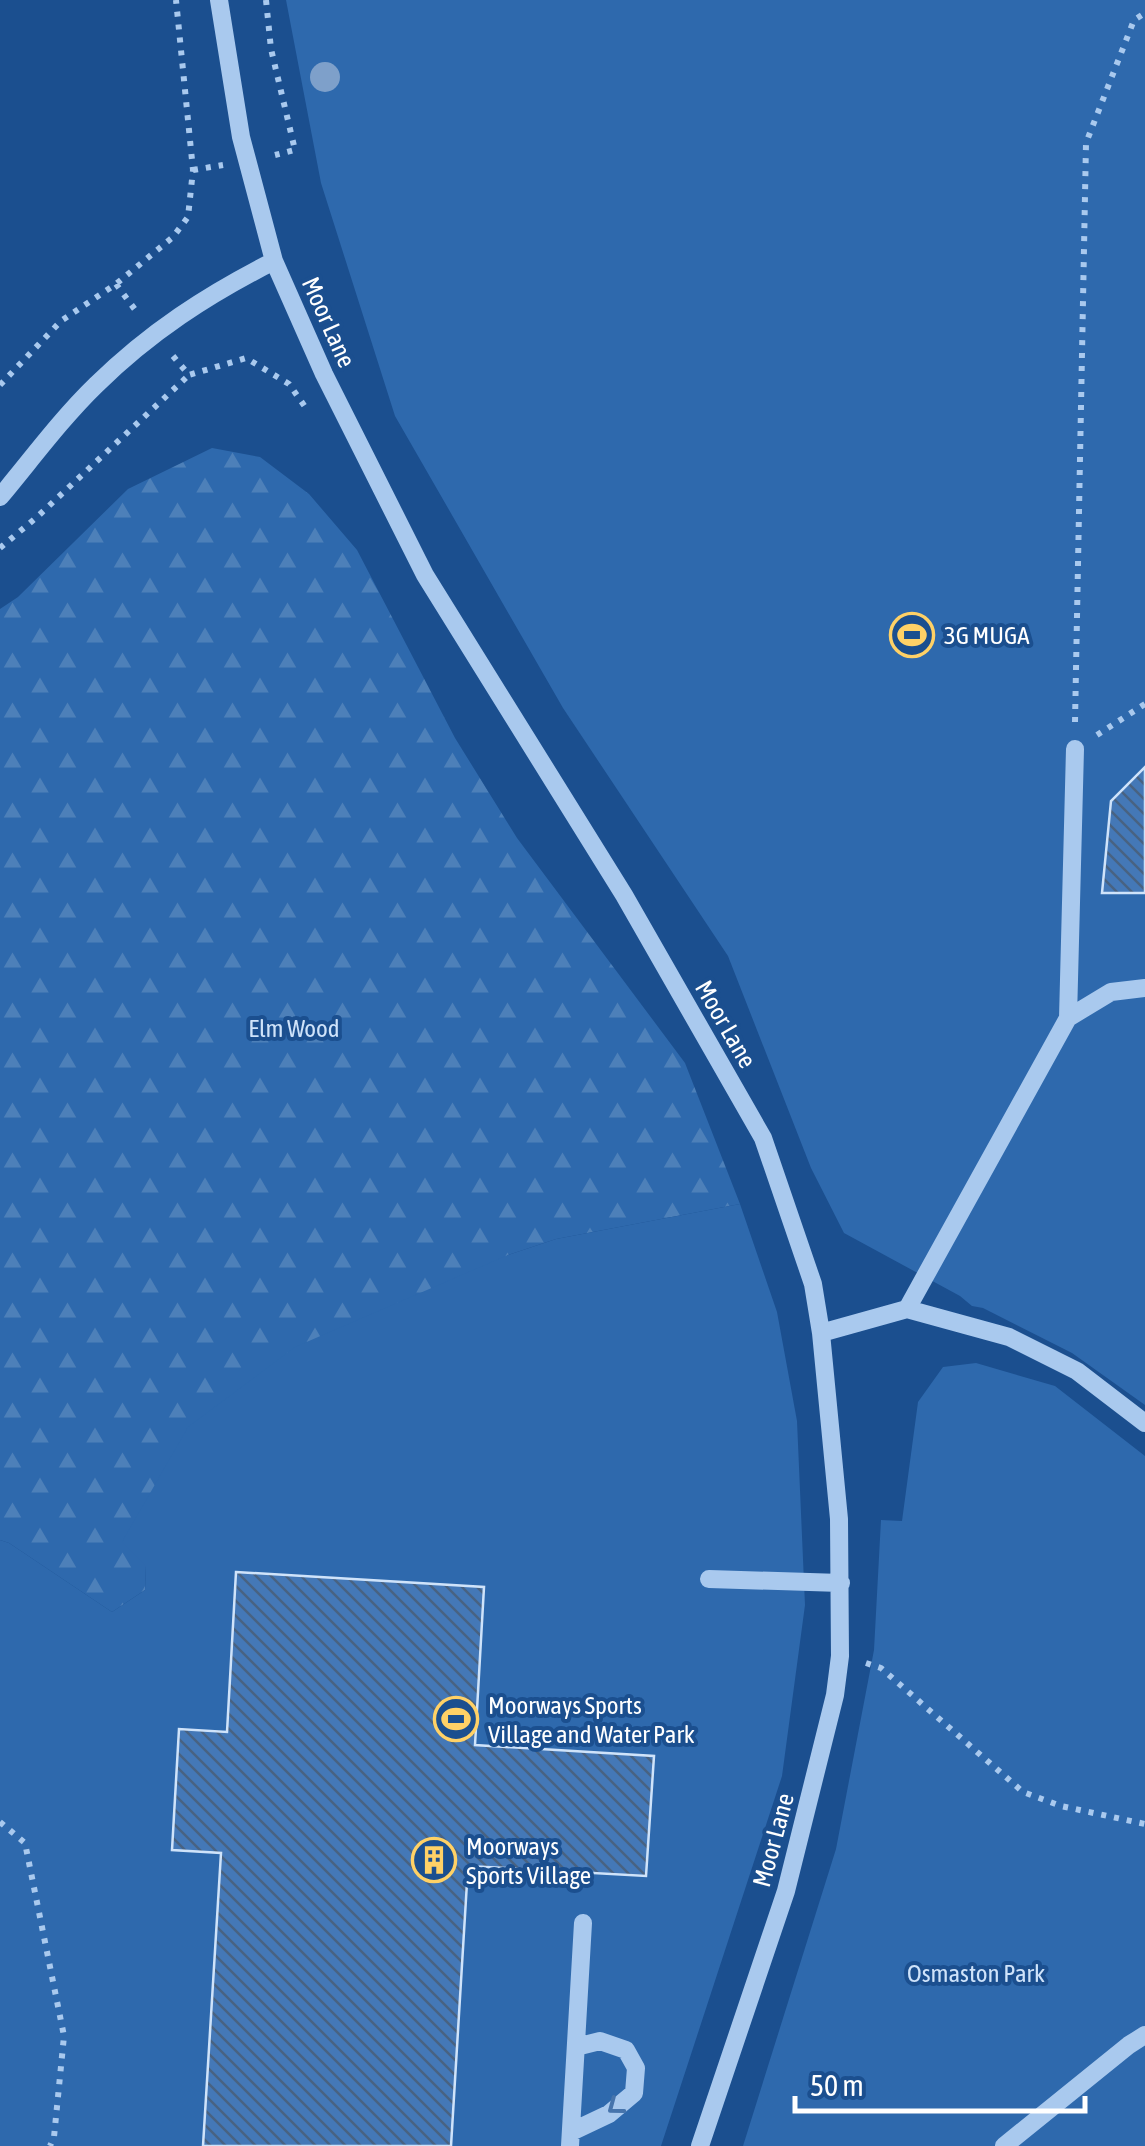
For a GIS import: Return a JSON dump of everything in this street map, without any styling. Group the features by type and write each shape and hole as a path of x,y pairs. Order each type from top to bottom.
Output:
{"street":[{"name":"Moor Lane","path":"219,0 241,136 274,260 345,419 425,574 624,895 762,1138 813,1284 839,1519 840,1656 836,1695 786,1891 700,2146"},
{"path":"0,498 93,387 154,334 214,292 274,260"},
{"path":"907,1308 1068,1018 1075,749"},
{"path":"1068,1018 1112,992 1145,988"},
{"path":"820,1333 907,1308 1009,1337 1077,1372 1145,1423"},
{"path":"709,1579 841,1583"},
{"path":"571,2139 583,1923"},
{"path":"1004,2146 1145,2035"},
{"path":"571,2139 634,2093 636,2068 626,2050 600,2041 576,2047"}],"path":[{"path":"0,385 60,321 116,284 173,237 188,217 194,170 176,0"},
{"path":"266,0 271,49 294,150"},
{"path":"1075,749 1086,143 1134,20 1145,14"},
{"path":"116,284 189,374"},
{"path":"0,548 189,374 246,358 289,384 312,416"},
{"path":"1075,749 1145,704"},
{"path":"840,1656 881,1668 1023,1792 1061,1806 1145,1824"},
{"path":"0,1822 24,1844 64,2036 50,2146"},
{"path":"54,2137 61,2146"}],"green space":[{"path":"286,0 1145,0 1145,1405 1072,1353 972,1306 844,1233 811,1168 728,956 563,708 395,416 321,183"},
{"name":"Elm Wood","path":"212,448 260,457 309,494 357,550 455,738 517,838 685,1063 740,1204 556,1239 508,1255 146,1566 145,1590 112,1612 0,1540 0,609 18,597 128,489"},
{"name":"Moorways Sports Village and Water Park","path":"740,1204 777,1312 797,1421 805,1605 782,1776 661,2146 0,2146 0,1540 112,1612 145,1590 146,1566 122,1542 188,1427 295,1347 508,1255 556,1239"},
{"name":"Osmaston Park","path":"976,1363 1055,1386 1145,1456 1145,2146 743,2146 836,1849 874,1650 881,1520 902,1521 918,1402 943,1367"}],"building":[{"path":"1145,767 1145,893 1102,893 1111,801"},
{"name":"Moorways Sports Village","path":"236,1572 484,1587 475,1745 654,1756 646,1876 468,1866 451,2146 203,2146 221,1853 172,1850 179,1729 227,1732"}],"place":[{"name":"3G MUGA","path":"912,635"},
{"name":"Moorways Sports Village and Water Park","path":"456,1719"},
{"name":"Moorways Sports Village","path":"434,1860"}]}
